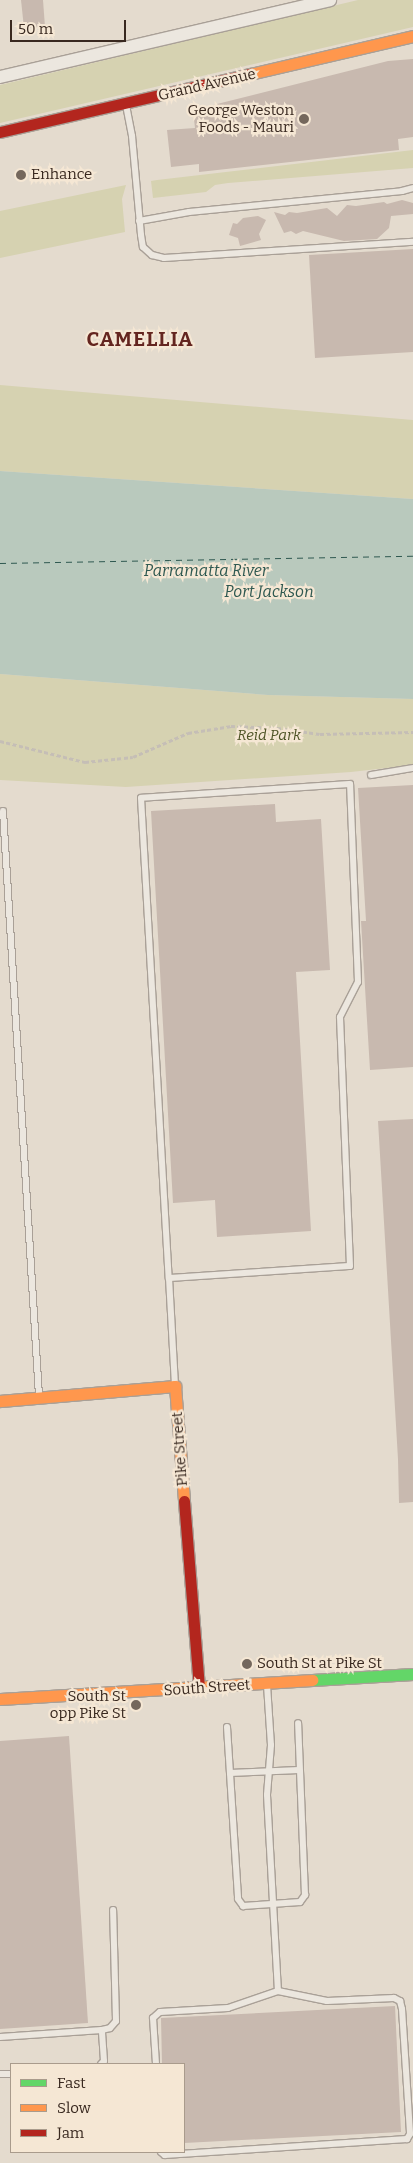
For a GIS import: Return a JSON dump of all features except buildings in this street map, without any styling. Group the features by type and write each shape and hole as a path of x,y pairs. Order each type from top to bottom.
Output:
{"street":[{"path":"0,77 109,54 330,0"},
{"name":"Grand Avenue","path":"0,133 413,36"},
{"path":"0,1401 175,1386"},
{"name":"Pike Street","path":"175,1386 199,1688"},
{"name":"South Street","path":"0,1699 413,1674"}],"lane":[{"path":"126,104 132,136 143,247 152,255 164,258 413,242"},
{"path":"139,221 189,212 402,191 413,188"},
{"path":"371,775 413,768"},
{"path":"169,1278 350,1266 340,1017 358,982 350,784 142,798 175,1386"},
{"path":"3,811 39,1397"},
{"path":"267,1684 270,1745 267,1795 278,1992"},
{"path":"227,1727 238,1899 244,1906 300,1902 305,1896 298,1723"},
{"path":"230,1773 300,1770"},
{"path":"0,2037 110,2028 116,2021 113,1910"},
{"path":"156,2063 153,2018 156,2014 228,2008 278,1992 328,2001 394,1998 400,2001 402,2009 410,2134 407,2139 165,2155 162,2153"},
{"path":"102,2030 104,2061 102,2063"}],"path":[{"path":"0,741 85,762 133,757 188,733 231,726 320,734 413,732"}],"green space":[{"path":"358,0 413,0 413,27 0,123 0,85"},
{"path":"413,150 413,168 228,183 215,185 206,192 153,198 151,181"},
{"path":"126,185 122,199 125,232 0,258 0,211"},
{"path":"0,385 413,420 413,499 0,471"},
{"name":"Reid Park","path":"0,674 268,695 413,699 413,765 351,772 126,787 0,780"}],"water":[{"name":"Port Jackson","path":"0,471 413,499 413,699 268,695 0,674"}],"ferry route":[{"path":"0,563 413,556"}],"traffic: fast":[{"path":"312,1680 413,1674"}],"traffic: slow":[{"path":"250,74 413,36"},
{"path":"0,1401 175,1386 184,1501"},
{"path":"0,1699 312,1680"}],"traffic: jam":[{"path":"0,132 250,74"},
{"path":"184,1501 199,1688"}],"place":[{"name":"George Weston Foods - Mauri","path":"304,119"},
{"name":"Enhance","path":"21,175"},
{"name":"South St at Pike St","path":"247,1664"},
{"name":"South St opp Pike St","path":"136,1705"}],"district":[{"name":"CAMELLIA","path":"140,339"}],"water label":[{"name":"Parramatta River","path":"206,571"}]}
